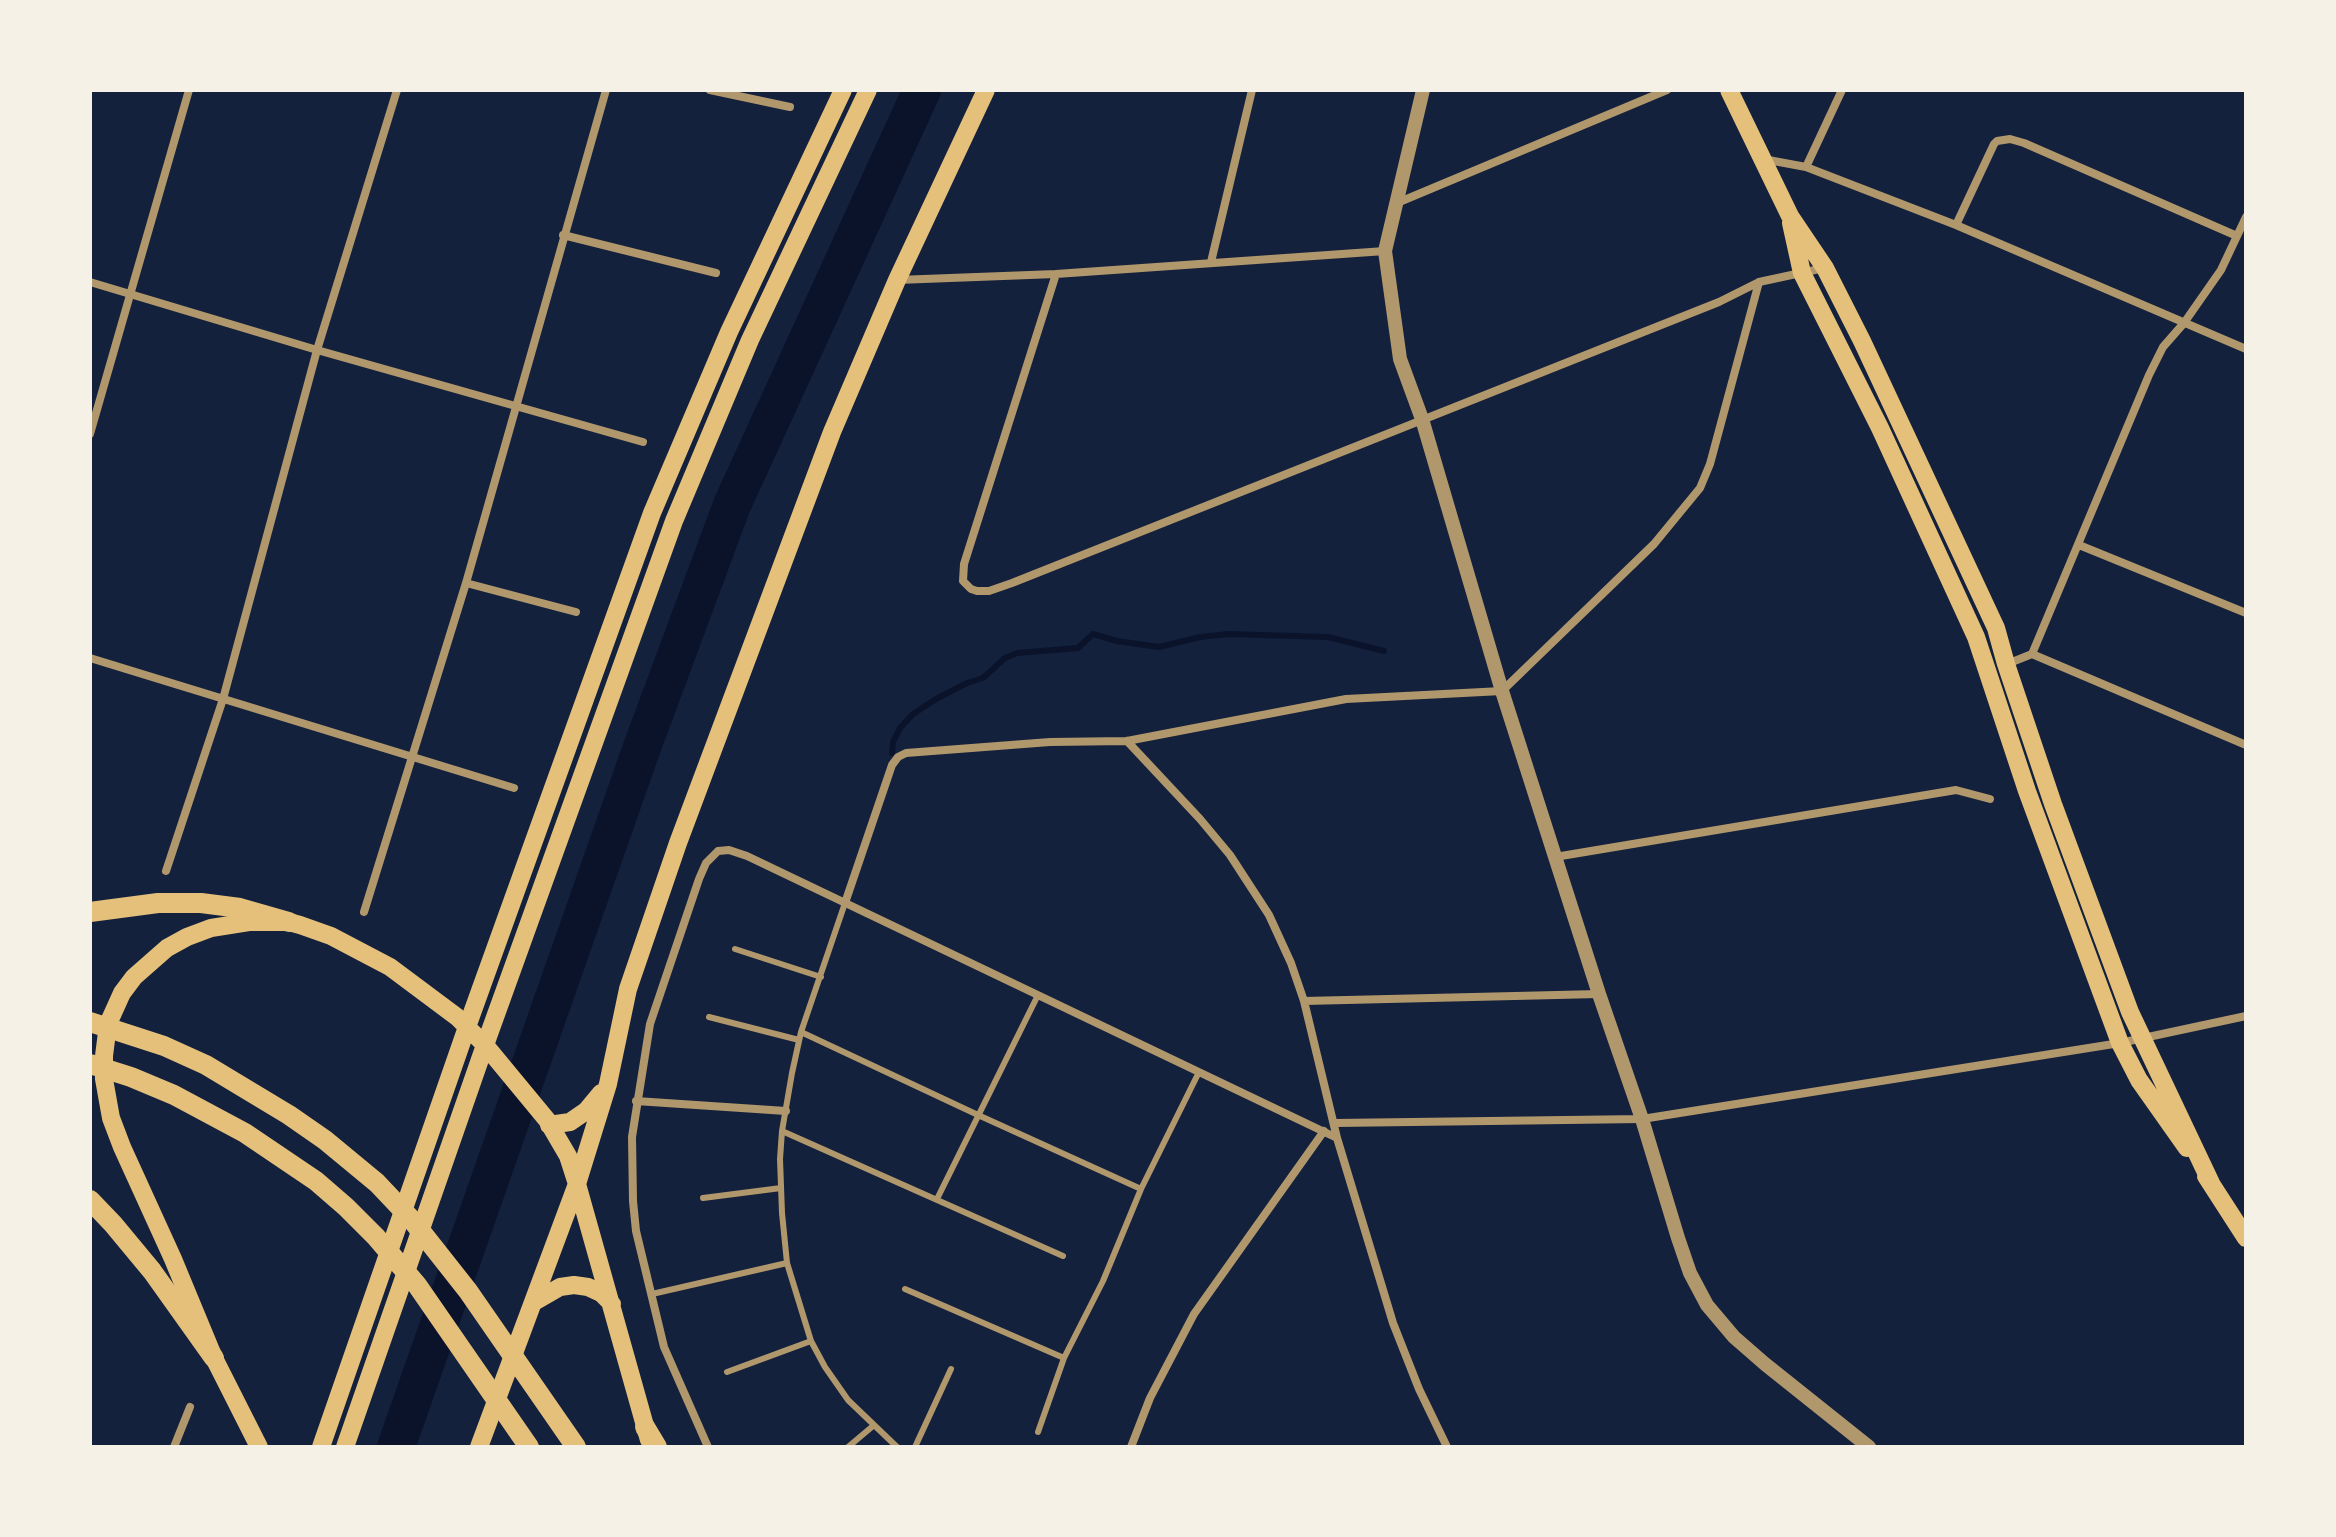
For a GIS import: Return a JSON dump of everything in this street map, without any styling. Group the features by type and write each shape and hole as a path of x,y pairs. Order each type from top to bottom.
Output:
{"highway":[{"path":"90,912 158,903 201,903 240,908 289,922"},
{"path":"90,1022 164,1046 217,1071 325,1140 377,1183 412,1220 468,1291 576,1447"},
{"path":"90,1064 131,1077 207,1111 270,1149 326,1190 376,1237 417,1285 529,1447"},
{"path":"90,1200 152,1271 214,1358"}],"main road":[{"path":"321,1447 467,1027 657,499 729,332 843,90"},
{"path":"345,1447 485,1045 690,481 750,340 868,90"},
{"path":"479,1447 577,1184 608,1084 628,989 678,843 832,432 897,280 986,90"},
{"path":"1729,90 1790,216 1825,268 1869,355 1996,628 2053,804 2130,1012 2211,1183"},
{"path":"1790,216 1802,273 1880,428 1976,637 2027,791 2120,1043 2139,1080 2246,1238"},
{"path":"259,1447 214,1358 122,1147 111,1118 104,1079 108,1024 122,993 134,977 167,948 187,937 211,928 249,922 289,922 331,936 390,967 467,1027 548,1122 568,1156 651,1440"},
{"path":"548,1122 570,1122 594,1102 608,1084"},
{"path":"534,1302 560,1287 574,1285 601,1293 612,1304"}],"street":[{"path":"90,434 189,90"},
{"path":"166,871 223,699 317,350 397,90"},
{"path":"364,912 466,583 606,90"},
{"path":"710,90 790,107"},
{"path":"1211,262 1252,90"},
{"path":"1423,90 1385,251 1400,359 1422,419 1502,691 1678,1238 1690,1273 1707,1305 1734,1337 1869,1447"},
{"path":"1397,203 1667,90"},
{"path":"1806,167 1842,90"},
{"path":"1956,225 1994,144 2001,139 2010,139 2237,236"},
{"path":"1763,158 1806,167 1956,225 2246,349"},
{"path":"2032,654 2149,375 2163,347 2221,270 2246,217"},
{"path":"563,235 716,273"},
{"path":"897,280 1056,274 1385,251"},
{"path":"1056,274 970,540 962,575 963,581 977,591 989,591 1012,583 1719,302 1759,282 1825,268"},
{"path":"90,282 643,442"},
{"path":"845,903 895,760 902,754 1050,742 1127,741 1346,699 1502,691 1654,544 1700,488 1710,464 1759,282"},
{"path":"2079,545 2246,613"},
{"path":"466,583 576,612"},
{"path":"2006,664 2032,654 2246,745"},
{"path":"90,658 514,788"},
{"path":"1127,741 1230,855 1269,915 1291,963 1304,1001 1337,1138 1393,1323 1419,1389 1447,1447"},
{"path":"1555,857 1956,790 1990,799"},
{"path":"708,1447 664,1347 636,1231 632,1137 650,1024 699,879 706,863 718,851 729,850 747,856 1337,1138"},
{"path":"1304,1001 1599,994"},
{"path":"1335,1123 1642,1119 2120,1043 2246,1016"},
{"path":"636,1101 786,1111"},
{"path":"1131,1447 1150,1398 1194,1314 1324,1131"},
{"path":"174,1447 190,1407"}],"lane":[{"path":"845,903 801,1032 782,1131 781,1188 787,1263 811,1341 825,1367 848,1400 897,1447"},
{"path":"735,949 821,977"},
{"path":"937,1199 1038,995"},
{"path":"709,1017 799,1040"},
{"path":"801,1032 1141,1189"},
{"path":"1038,1432 1064,1358 1103,1281 1141,1189 1199,1072"},
{"path":"782,1131 1063,1256"},
{"path":"703,1198 781,1188"},
{"path":"652,1294 787,1263"},
{"path":"905,1289 1064,1358"},
{"path":"727,1372 811,1341"},
{"path":"915,1447 951,1369"},
{"path":"848,1447 873,1426"}],"waterway":[{"path":"396,1447 641,750 732,505 922,90"},
{"path":"892,753 893,742 900,728 913,714 967,683 983,678 1005,658 1017,653 1078,648 1093,634 1159,647 1229,634 1328,637 1384,651"}]}
